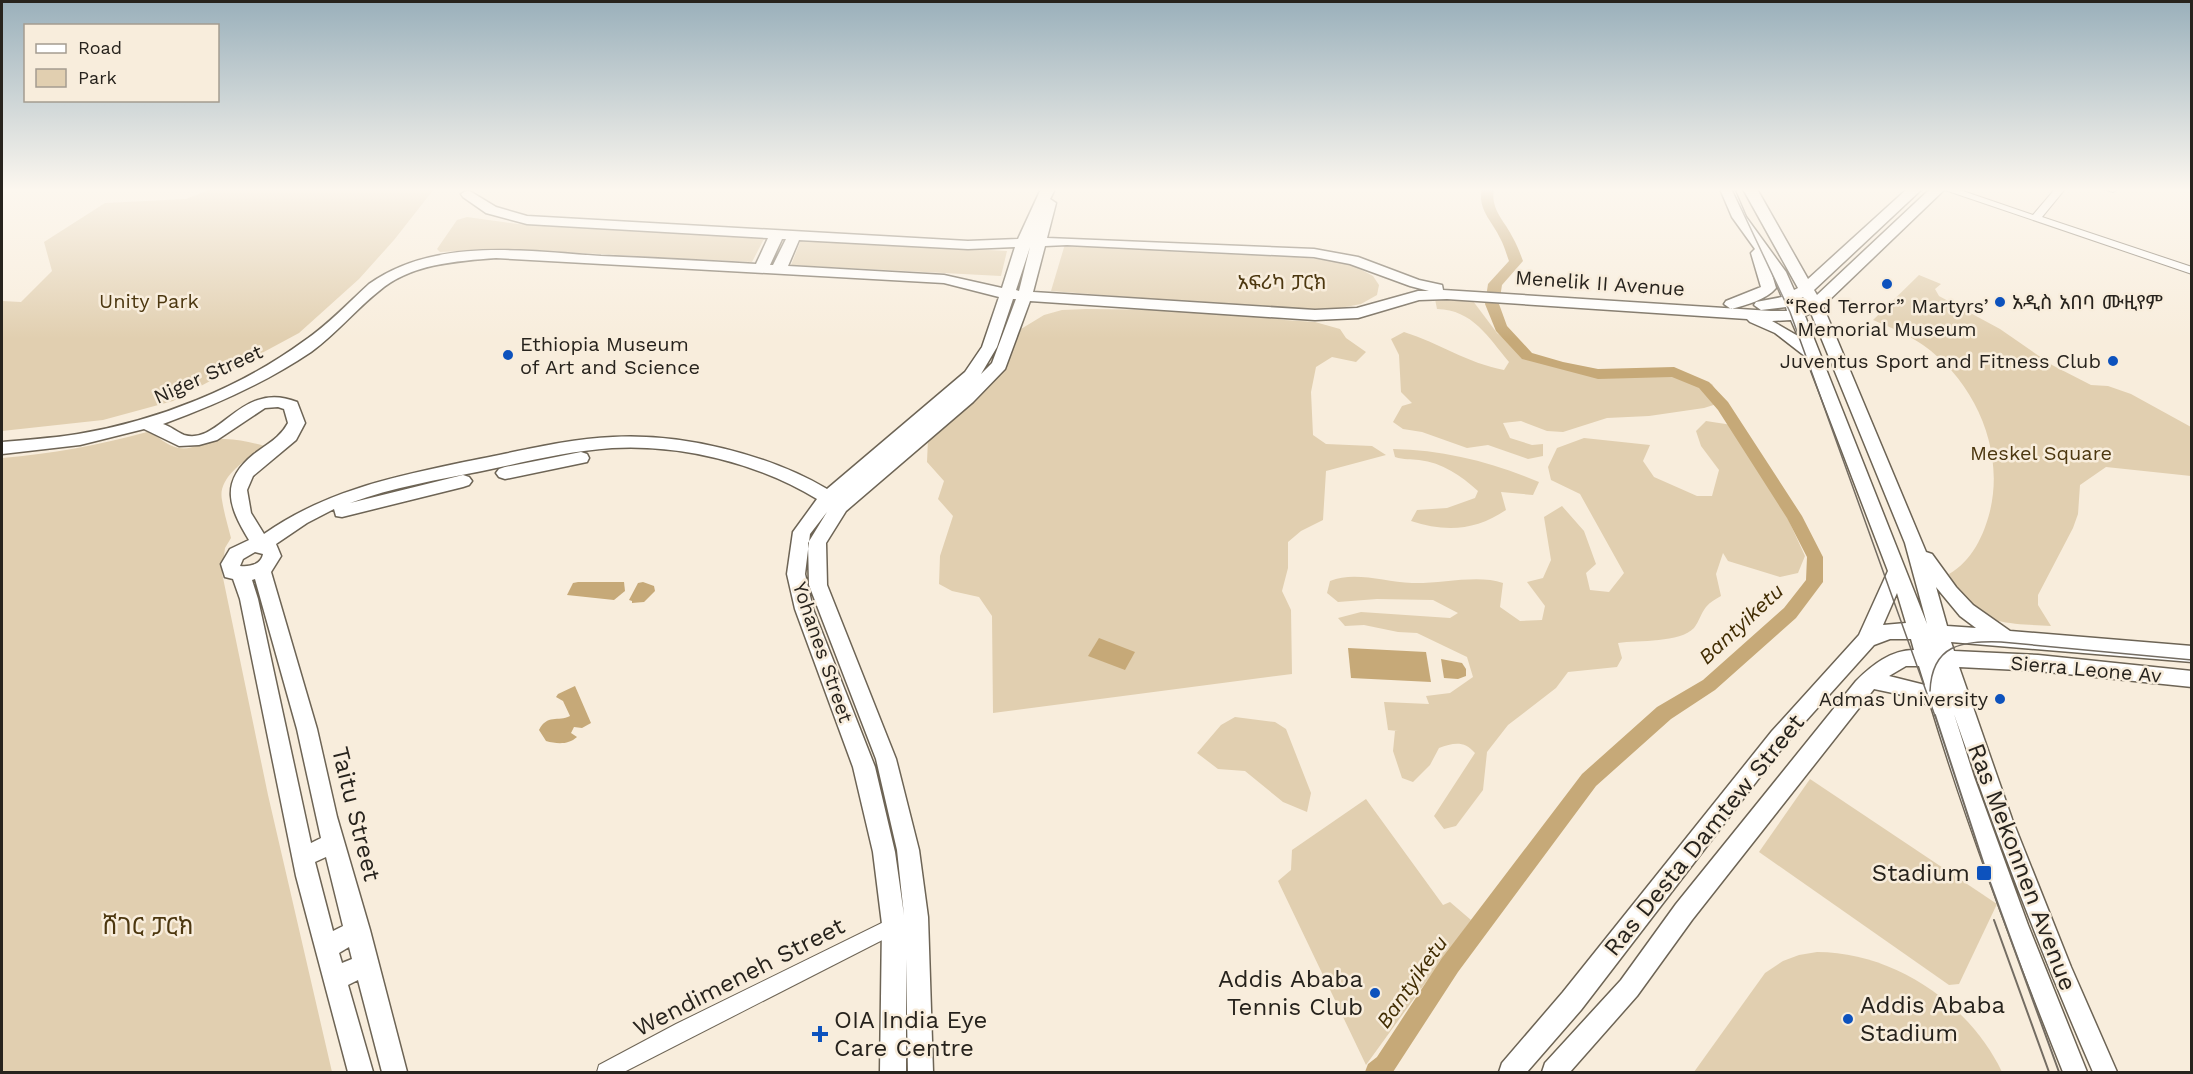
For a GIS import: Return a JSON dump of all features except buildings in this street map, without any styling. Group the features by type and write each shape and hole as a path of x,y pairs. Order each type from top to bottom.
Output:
{"main road":[{"path":"761,270 775,239"},
{"path":"778,271 793,239"},
{"name":"Menelik II Avenue","path":"854,239 968,245 1032,241 1314,253 1370,266 1421,285 1467,293 1736,309 1771,316 1792,308"},
{"path":"968,245 996,239"},
{"path":"1778,239 1815,305 1914,543 1931,597 1937,632 1936,658"},
{"path":"1792,308 1806,289 1860,239"},
{"path":"1792,308 1815,305 1884,239"},
{"path":"1754,240 1779,272 1897,571 1917,630 1936,658"},
{"path":"1754,240 1769,288 1736,309 1780,330 1814,357"},
{"name":"Yohanes Street","path":"893,1072 894,924 884,852 858,750 804,609 796,564 811,533 830,506 989,377 999,365 1001,341 1032,241"},
{"name":"Menelik II Avenue","path":"402,272 444,259 496,254 944,279 1018,288 1315,315 1358,313 1418,296 1467,293"},
{"path":"1370,266 1383,277 1388,285 1387,295 1376,309"},
{"name":"Niger Street","path":"2,447 53,444 90,438 178,414 254,380 300,352 348,315 375,286 402,272"},
{"path":"145,424 173,434 179,440 203,438 214,435 241,414 258,405 280,402 291,406 296,423 291,435 249,468 238,483 236,491 242,518 249,599 297,831 360,1072"},
{"path":"173,434 178,414"},
{"path":"246,566 248,547 266,547 343,511 471,479 584,457 630,452 674,457 729,470 830,506"},
{"path":"242,518 272,557 246,566"},
{"name":"Yohanes Street","path":"811,533 816,553 818,585 880,742 908,850 916,917 921,1072"},
{"path":"1914,543 1956,601 1978,620 2009,637"},
{"name":"Taitu Street","path":"246,566 307,729 326,817 358,930 394,1072"},
{"path":"1867,640 1897,571"},
{"path":"1867,640 1888,632 1917,630 2192,654"},
{"name":"Ras Desta Damtew Street","path":"1511,1072 1579,992 1779,737 1867,640"},
{"name":"Ras Desta Damtew Street","path":"1554,1072 1629,988 1714,874 1870,680 1904,658 1936,658"},
{"name":"Sierra Leone Av","path":"1936,658 1980,659 2192,679"},
{"name":"Ras Mekonnen Avenue","path":"1936,658 1947,695 1963,777 2016,925 2075,1072"},
{"path":"1870,680 1947,695 1965,669 1980,659"},
{"name":"Ras Mekonnen Avenue","path":"1947,695 2001,819 2061,971 2105,1072"},
{"path":"858,750 880,742"},
{"path":"282,757 310,745"},
{"path":"288,781 315,769"},
{"path":"297,831 326,817"},
{"path":"303,857 334,843"},
{"path":"327,947 358,930"},
{"path":"335,979 366,964"}],"street":[{"path":"2099,239 2192,271"},
{"name":"Wendimeneh Street","path":"606,1072 894,924 916,917"}],"green space":[{"name":"Unity Park","path":"49,239 395,239 359,279 299,333 173,401 103,420 2,431 2,301 21,302 52,271 44,242"},
{"path":"444,239 764,239 752,262 504,249 440,252 437,249"},
{"path":"801,240 1007,251 1001,276 791,265"},
{"name":"አፍሪካ ፓርክ","path":"1065,244 1327,260 1354,266 1373,276 1379,285 1377,295 1361,304 1330,310 1286,309 1051,291"},
{"name":"Meskel Square","path":"1919,275 1941,284 1935,289 1939,296 2000,329 2052,365 2091,385 2108,386 2131,394 2191,427 2191,476 2106,467 2080,485 2078,514 2073,528 2038,595 2038,605 2051,626 1994,620 1974,611 1959,593 1949,574 1970,555 1984,529 1994,487 1993,464 1989,440 1981,418 1971,397 1957,377 1923,345 1873,320"},
{"path":"1435,299 1473,301 1497,333 1520,350 1547,364 1583,370 1643,371 1694,377 1712,384 1723,402 1704,408 1649,416 1607,418 1563,432 1547,431 1521,421 1503,423 1510,438 1532,445 1543,444 1543,456 1528,459 1488,445 1467,448 1422,432 1403,429 1393,422 1402,406 1412,403 1401,392 1399,355 1391,339 1404,332 1491,367 1504,370 1509,362 1479,326 1460,314 1437,309"},
{"path":"1062,310 1252,314 1284,320 1315,322 1340,329 1346,338 1366,352 1356,362 1332,357 1316,367 1311,392 1313,435 1326,444 1372,446 1386,455 1326,471 1323,520 1301,531 1288,542 1288,568 1282,591 1291,610 1292,674 993,713 992,616 979,597 952,591 939,584 940,556 953,516 938,499 944,481 927,462 928,439 1006,366 1021,329 1044,315"},
{"path":"1706,421 1732,425 1766,471 1805,556 1798,573 1780,577 1728,561 1723,553 1716,574 1721,596 1706,607 1694,628 1688,633 1669,639 1618,643 1622,658 1617,667 1568,672 1556,688 1508,725 1487,752 1483,790 1456,826 1444,829 1434,816 1475,753 1462,744 1444,746 1439,748 1430,765 1413,782 1402,778 1393,751 1395,731 1398,731 1388,730 1384,702 1429,704 1426,696 1450,693 1473,677 1467,657 1417,633 1398,632 1364,625 1345,626 1338,618 1361,612 1450,618 1458,613 1433,600 1377,599 1338,602 1327,593 1330,581 1349,577 1412,583 1471,579 1493,580 1503,583 1500,607 1520,621 1542,620 1545,606 1527,582 1543,578 1551,560 1544,517 1562,506 1584,531 1596,564 1586,573 1590,590 1609,592 1624,573 1580,494 1551,480 1548,467 1557,448 1584,438 1650,445 1643,461 1654,477 1697,496 1712,496 1719,470 1701,446 1696,431"},
{"name":"ሸገር ፓርክ","path":"147,432 179,448 224,439 265,446 236,468 224,483 222,500 231,538 225,548 222,573 268,795 332,1072 2,1072 2,458 75,448"},
{"path":"1393,449 1468,458 1539,482 1533,495 1501,492 1506,510 1483,522 1460,528 1424,525 1411,521 1417,510 1447,508 1475,498 1478,491 1458,475 1443,467 1419,460 1395,457"},
{"path":"1235,717 1275,722 1286,729 1311,793 1307,812 1283,802 1245,771 1218,769 1197,753 1221,725"},
{"path":"1810,779 1997,904 1959,984 1949,985 1759,852"},
{"name":"Addis Ababa Tennis Club","path":"1366,799 1443,905 1450,902 1471,920 1366,1065 1278,881 1291,870 1292,850"},
{"name":"Addis Ababa Stadium","path":"1817,952 1845,954 1873,961 1926,986 1970,1024 1988,1047 2002,1072 1694,1072 1765,973 1783,961"}],"shaded area":[{"path":"624,582 625,591 614,600 567,595 573,583"},
{"path":"643,582 654,586 655,591 644,602 632,603 629,600 638,583"},
{"path":"1099,638 1135,652 1125,670 1088,656"},
{"path":"1348,648 1426,652 1431,682 1351,678"},
{"path":"1441,659 1462,663 1466,669 1466,676 1458,679 1444,678"},
{"path":"575,686 591,723 582,728 574,727 571,733 577,737 566,743 546,741 539,730 542,725 549,720 570,716 563,701 556,697"}],"waterway":[{"name":"Bantyiketu","path":"1376,1072 1385,1065 1450,965 1589,780 1664,713 1709,685 1790,613 1814,582 1815,557 1794,516 1723,406 1704,385 1674,372 1598,374 1562,366 1527,356 1501,328 1492,304 1495,284 1516,261 1507,239"}],"tram line":[{"path":"1756,239 1790,312 1935,716"},
{"path":"1930,691 1936,663 1943,655 1952,648 1974,643 2001,642 2192,660"},
{"path":"1935,715 1987,874 2059,1072"},
{"path":"1994,920 2049,1072"}],"place":[{"name":"“Red Terror” Martyrs’ Memorial Museum","path":"1887,284"},
{"name":"አዲስ አበባ ሙዚየም","path":"2000,302"},
{"name":"Ethiopia Museum of Art and Science","path":"508,355"},
{"name":"Juventus Sport and Fitness Club","path":"2113,361"},
{"name":"Admas University","path":"2000,699"},
{"name":"Stadium","path":"1984,873"},
{"name":"Addis Ababa Tennis Club","path":"1375,993"},
{"name":"Addis Ababa Stadium","path":"1848,1019"},
{"name":"OIA India Eye Care Centre","path":"820,1034"}]}
